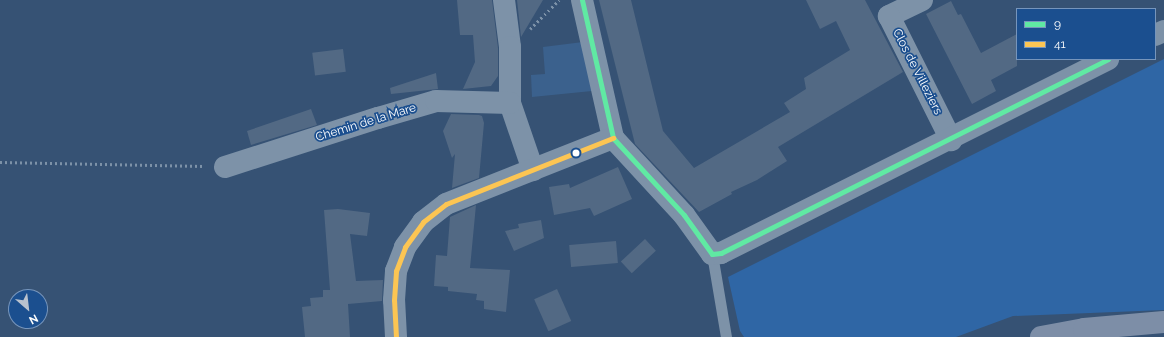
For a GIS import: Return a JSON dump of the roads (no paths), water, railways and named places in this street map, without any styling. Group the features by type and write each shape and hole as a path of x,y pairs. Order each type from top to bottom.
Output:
{"main road":[{"path":"1041,337 1084,329 1164,322"}],"street":[{"path":"504,0 510,47 510,103 533,170"},
{"path":"582,0 614,138 684,214 712,254 721,254 951,140 1106,60"},
{"name":"Clos de Villeziers","path":"922,0 889,16 951,140"},
{"name":"Chemin de la Mare","path":"224,167 436,101 510,103"},
{"path":"396,337 394,300 396,271 405,247 423,222 446,204 614,138"}],"lane":[{"path":"712,254 726,337"}]}
